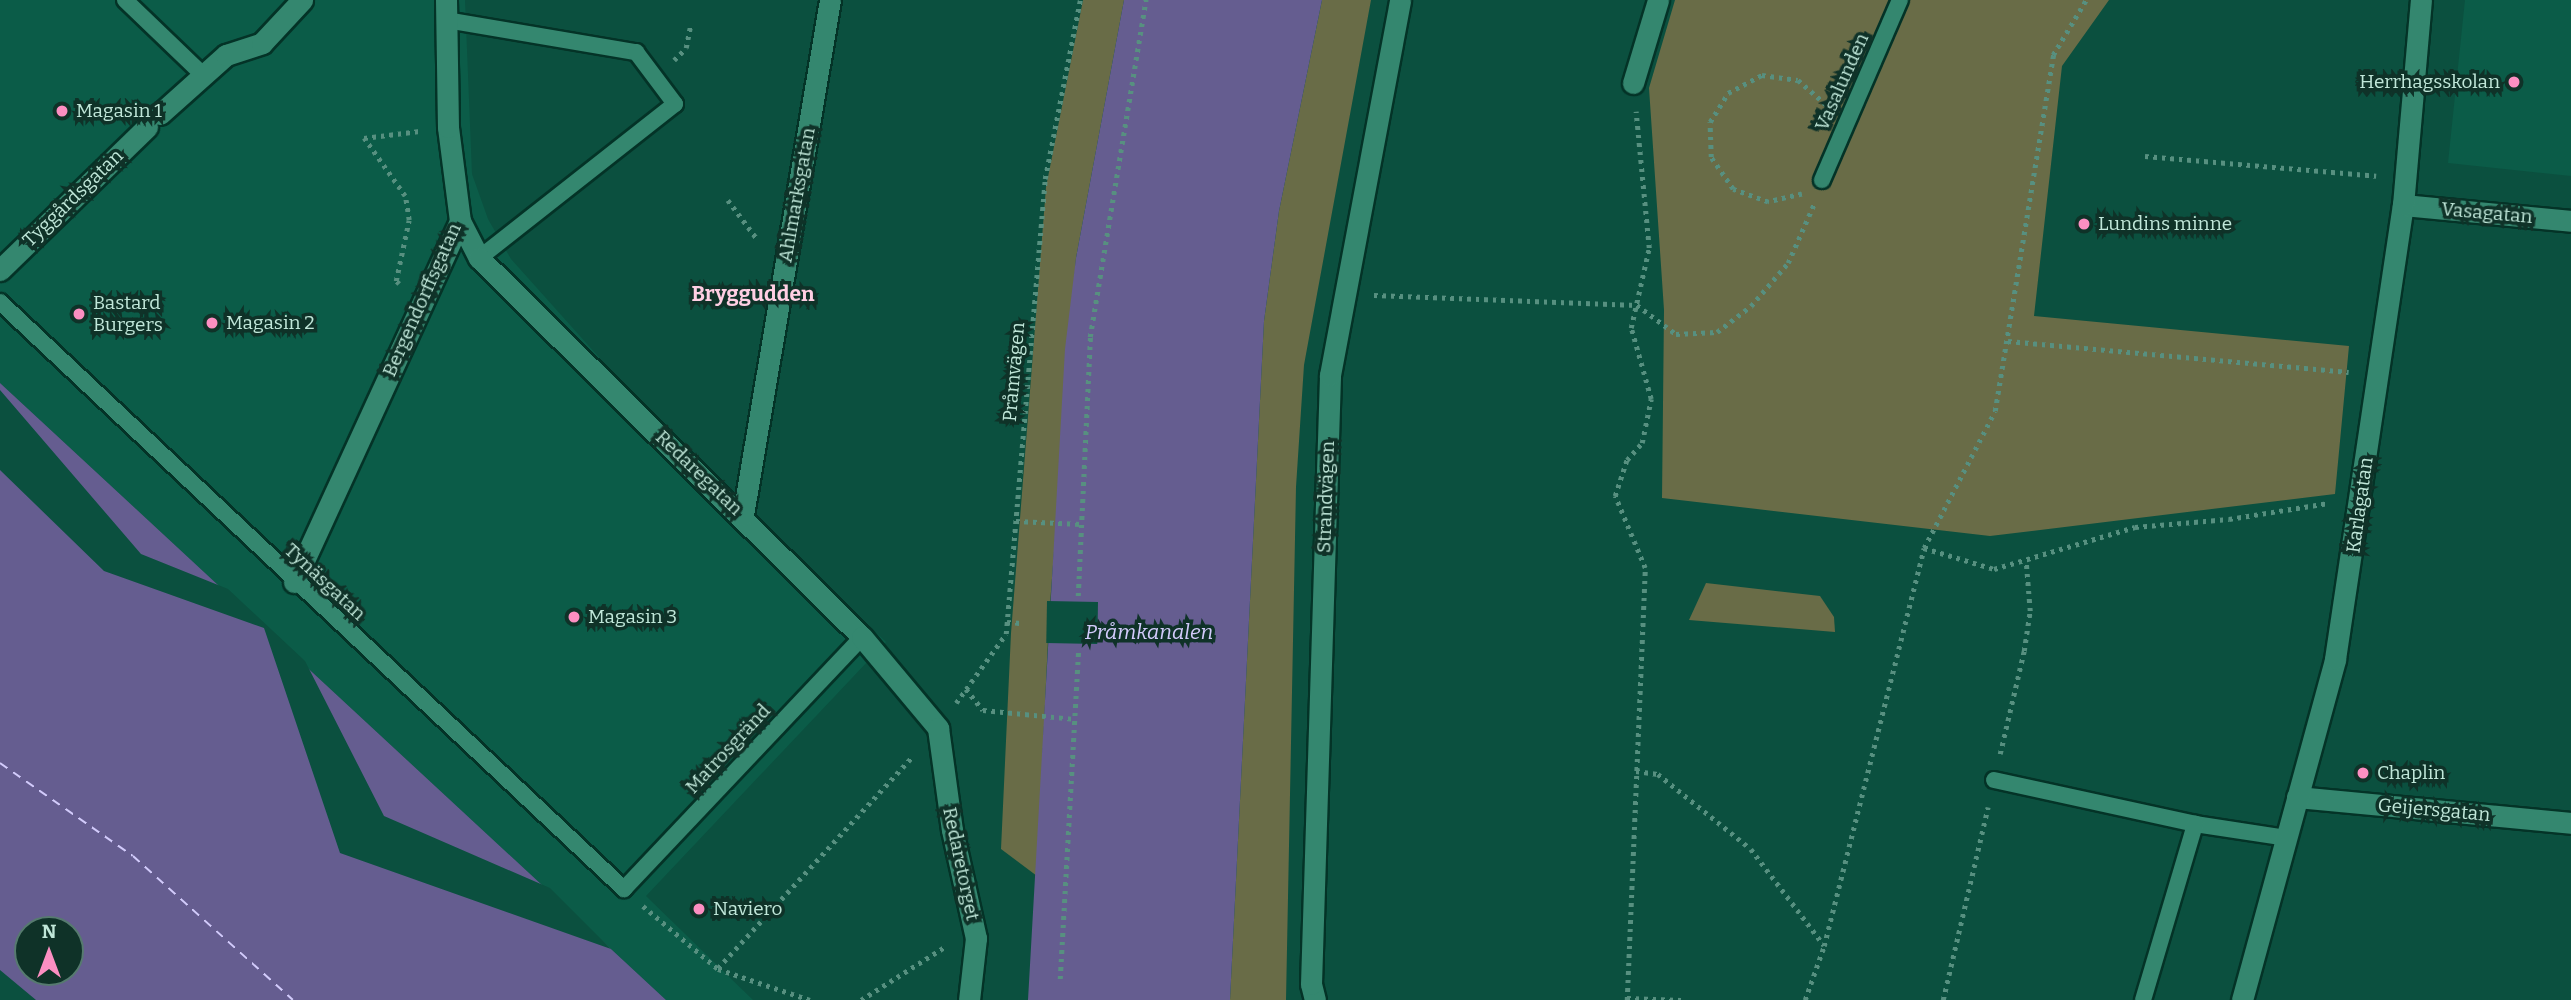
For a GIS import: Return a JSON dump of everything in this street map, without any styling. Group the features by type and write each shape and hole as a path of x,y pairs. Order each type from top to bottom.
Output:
{"street":[{"name":"Tyggårdsgatan","path":"0,270 201,73 226,55 262,43 302,0"},
{"name":"Ahlmarksgatan","path":"743,514 830,0"},
{"name":"Strandvägen","path":"1315,1000 1311,984 1330,375 1401,0"},
{"path":"1633,83 1658,0"},
{"name":"Karlagatan","path":"2242,1000 2335,660 2362,498 2376,374 2403,205 2421,0"},
{"name":"Bergendorffsgatan","path":"294,582 460,221 448,127 446,10"},
{"name":"Vasagatan","path":"2403,205 2571,221"},
{"name":"Redaregatan","path":"460,221 479,258 743,514 862,637 938,729"},
{"name":"Redaretorget","path":"938,729 952,830 976,938 969,1000"},
{"name":"Geijersgatan","path":"2297,797 2571,823"}],"lane":[{"path":"125,0 201,73"},
{"name":"Vasalunden","path":"1822,180 1900,0"},
{"path":"446,10 636,52 675,104 479,258"},
{"name":"Tynäsgatan","path":"0,302 294,582 624,889"},
{"name":"Matrosgränd","path":"624,889 862,637"},
{"path":"1994,780 2195,824 2286,838"},
{"path":"2143,1000 2195,824"}],"path":[{"name":"Pråmvägen","path":"718,968 938,729 1006,634 1045,178 1080,0"},
{"path":"1078,596 1090,337 1146,0"},
{"path":"1805,1000 1825,946 1924,548 1995,411 2008,341 2025,206 2053,55 2086,0"},
{"path":"656,78 685,48 690,27"},
{"path":"1822,180 1806,192 1778,201 1756,200 1733,189 1711,157 1708,139 1717,106 1742,82 1762,75 1798,80 1826,104 1837,144"},
{"path":"1633,83 1649,248 1631,328 1651,399 1642,443 1627,460 1615,496 1645,568 1627,999 1681,1000"},
{"path":"424,299 396,281 410,220 405,196 364,138 448,127"},
{"path":"2145,156 2384,177"},
{"path":"1345,294 1637,305 1676,334 1717,332 1751,306 1788,263 1822,180"},
{"path":"729,200 783,275"},
{"path":"2008,341 2376,374"},
{"path":"1924,548 1994,569 2135,527 2229,519 2362,498"},
{"path":"1015,521 1081,524"},
{"path":"1007,622 1020,623"},
{"path":"1060,979 1078,652"},
{"path":"966,689 983,710 1074,719"},
{"path":"1636,771 1658,774 1751,849 1825,946"},
{"path":"624,889 718,968 810,1000"},
{"path":"861,1000 954,941 976,938"}],"shaded area":[{"path":"0,0 465,0 472,174 488,219 511,259 665,431 886,642 646,896 753,1000 666,1000 0,383"},
{"path":"1083,0 1124,0 1076,258 1049,618 1037,876 1001,849 1011,633 1046,187"},
{"path":"1322,0 1371,0 1304,365 1296,487 1286,1000 1230,1000 1264,321 1279,211"},
{"path":"1675,0 2109,0 2062,66 2034,316 2349,346 2335,494 1990,536 1662,498 1664,310 1649,88"},
{"name":"Herrhagsskolan","path":"2465,0 2571,0 2571,176 2448,163"},
{"path":"1706,583 1820,596 1834,617 1835,632 1689,620"}],"water":[{"name":"Pråmkanalen","path":"1124,0 1322,0 1279,211 1264,321 1230,1000 1028,1000 1065,349 1076,258"},
{"path":"0,383 666,1000 36,1000 19,986 84,986 84,916 14,916 14,982 0,970"}],"pier":[{"path":"0,390 141,554 228,589 305,661 384,816 550,888 611,949 340,853 264,628 104,571 0,470"},
{"path":"1047,601 1098,602 1097,644 1046,643"}],"ferry route":[{"path":"0,763 133,856 293,1000"}],"place":[{"name":"Herrhagsskolan","path":"2514,82"},
{"name":"Magasin 1","path":"62,111"},
{"name":"Lundins minne","path":"2084,224"},
{"name":"Bastard Burgers","path":"79,314"},
{"name":"Magasin 2","path":"212,323"},
{"name":"Magasin 3","path":"574,617"},
{"name":"Chaplin","path":"2363,773"},
{"name":"Naviero","path":"699,909"}],"district":[{"name":"Bryggudden","path":"753,294"}]}
